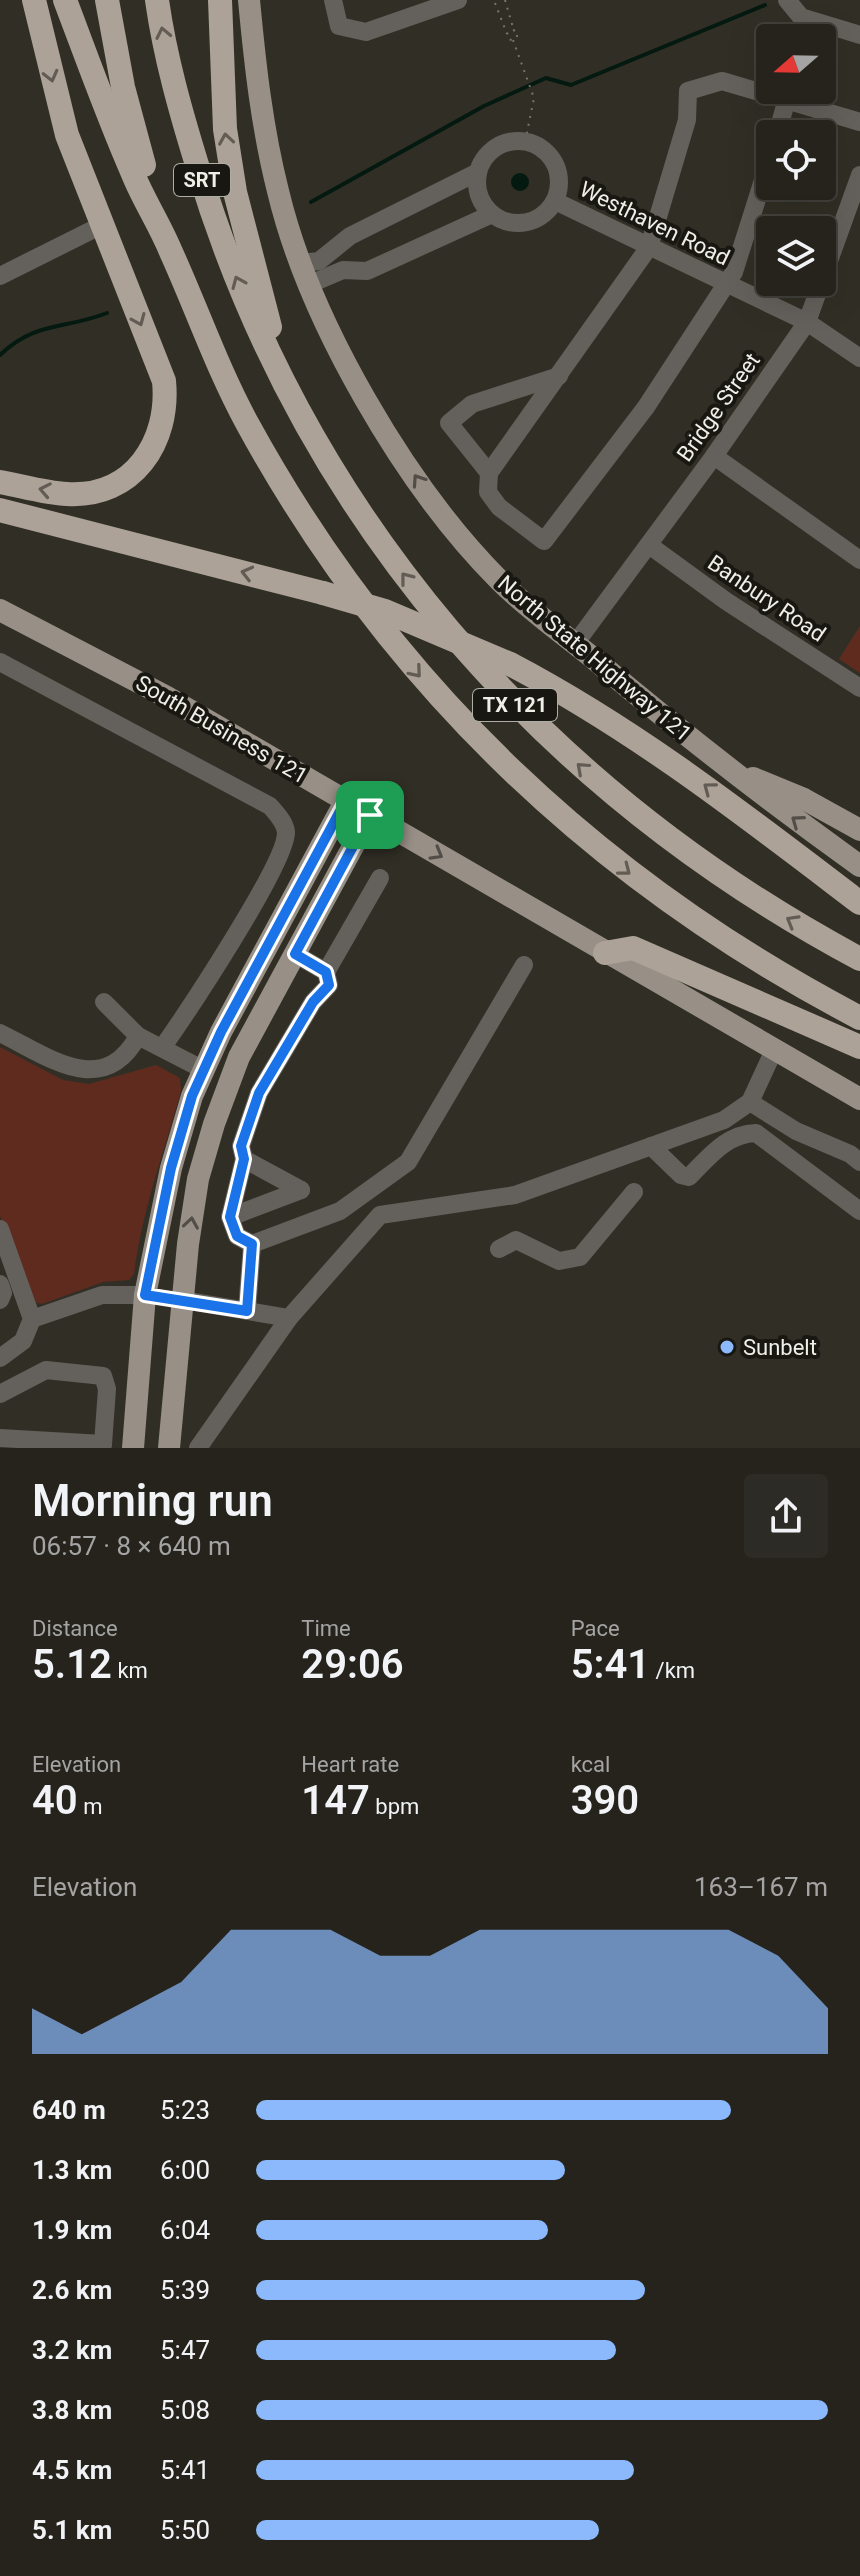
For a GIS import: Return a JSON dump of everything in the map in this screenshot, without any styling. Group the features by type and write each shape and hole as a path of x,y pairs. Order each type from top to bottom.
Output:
{"highway":[{"path":"0,482 66,494 90,493 114,485 136,469 151,451 162,431 166,405 164,381 100,226 67,135 34,0"},
{"path":"65,0 134,176 172,253"},
{"name":"SRT","path":"107,0 123,87 172,253"},
{"name":"SRT","path":"157,0 179,107 206,196 269,354"},
{"path":"220,0 225,129 235,192 270,324 269,354"},
{"name":"TX 121","path":"172,253 222,372 289,494 376,622 428,686 520,781 627,872 742,952 860,1018"},
{"name":"TX 121","path":"269,354 316,441 391,559 479,668 528,719 633,813 692,857 770,908 860,959"},
{"path":"0,510 385,611 510,664 582,701 695,778 860,903"},
{"path":"605,953 633,948 860,1047"}],"main road":[{"name":"North State Highway 121","path":"249,0 263,122 278,194 306,273 365,402 426,492 500,581 726,766 860,866"},
{"name":"South Business 121","path":"0,610 107,664 346,800 827,1082"},
{"path":"726,766 804,799 860,830"},
{"path":"133,1448 145,1295 171,1168 192,1096 346,800"},
{"path":"169,1448 198,1179 214,1124 239,1057 370,815"},
{"path":"827,1082 860,1099"},
{"path":"827,1082 860,1112"},
{"path":"145,1295 183,1300"}],"street":[{"path":"333,0 339,26 366,32 458,0"},
{"path":"787,0 801,17 860,35"},
{"path":"756,90 722,81 688,91 687,120 649,247 489,473 488,492 499,507 544,541 646,407 727,284 734,272 757,200"},
{"path":"803,104 860,122"},
{"path":"306,273 367,271 492,214 482,202 478,172 486,156 499,145 525,142"},
{"name":"Westhaven Road","path":"492,214 509,222 527,223 544,215 555,201 560,184 557,167 547,153 525,142"},
{"path":"306,273 350,236 478,172"},
{"name":"Bridge Street","path":"575,644 714,456 807,322 860,175"},
{"name":"Westhaven Road","path":"555,201 807,322 860,358"},
{"path":"0,276 100,226"},
{"path":"489,473 449,423 472,404 559,376"},
{"path":"714,456 860,560"},
{"name":"Banbury Road","path":"649,545 726,601 860,688"},
{"path":"0,662 270,806 282,820 286,832 283,845 259,892 200,994 162,1048"},
{"path":"380,878 326,972 329,985 324,995 313,1002 259,1093 241,1146 244,1159 230,1217 237,1236 252,1244 340,1211 408,1162 524,965"},
{"path":"295,954 326,972"},
{"path":"104,1002 138,1036 204,1070"},
{"path":"0,1033 82,1071 105,1067 126,1057 138,1036"},
{"path":"198,1448 289,1318 380,1215 396,1210 515,1195 724,1120 750,1102 774,1050"},
{"path":"750,1102 796,1131 850,1154 860,1162"},
{"path":"651,1146 681,1175 689,1177 724,1142 756,1133 860,1211"},
{"path":"230,1217 301,1190 244,1159"},
{"path":"239,1181 265,1170"},
{"path":"499,1249 516,1240 559,1261 580,1257 634,1192"},
{"path":"0,1229 32,1319 23,1341 0,1358"},
{"path":"247,1311 252,1244"},
{"path":"0,1284 3,1293 0,1300"},
{"path":"32,1319 102,1295 145,1295"},
{"path":"183,1300 289,1318"},
{"path":"0,1394 46,1370 103,1376 107,1389 102,1446 0,1438"}],"path":[{"path":"505,0 517,36 513,40"},
{"path":"495,3 533,94 535,107 525,142"},
{"path":"507,34 514,31"}],"shaded area":[{"path":"516,173 524,173 529,182 527,189 516,191 511,186 511,178"},
{"path":"860,626 860,673 839,659"},
{"path":"0,1047 63,1080 89,1084 156,1065 180,1078 181,1091 148,1204 134,1274 129,1280 103,1282 42,1304 31,1301 0,1216"}],"waterway":[{"path":"311,202 484,106 546,78 571,85 765,5"},
{"path":"0,355 38,331 107,313"}],"place":[{"name":"Sunbelt","path":"727,1347"}],"route":[{"path":"346,800 370,815 295,954 326,972 329,985 324,995 313,1002 259,1093 241,1146 244,1159 230,1217 237,1236 252,1244 247,1311 145,1295 171,1168 192,1096 221,1032 346,800"}]}
